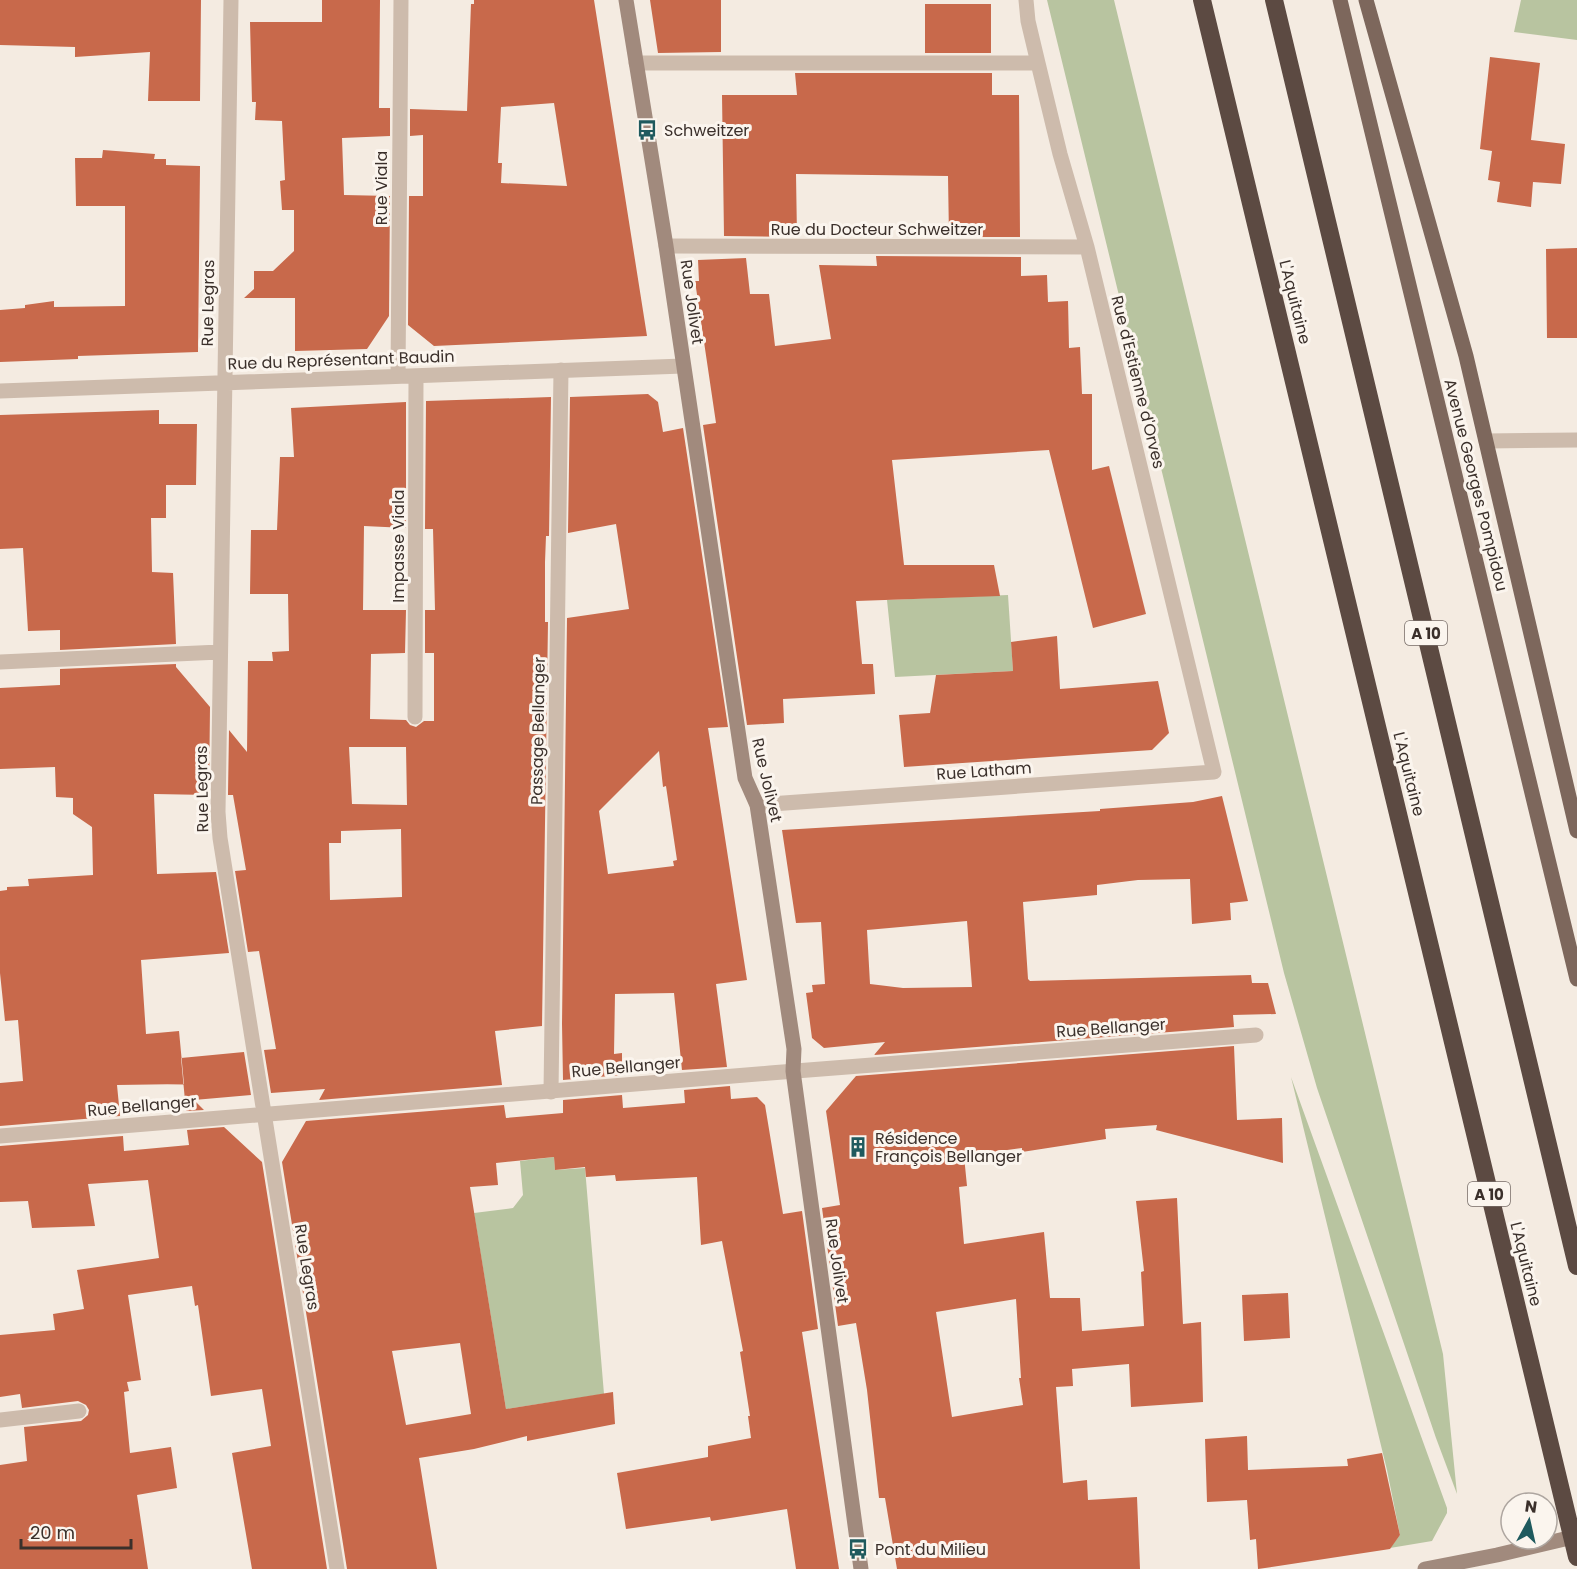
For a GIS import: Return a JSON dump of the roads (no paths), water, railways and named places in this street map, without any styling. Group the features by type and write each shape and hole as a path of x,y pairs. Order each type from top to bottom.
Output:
{"highway":[{"name":"L'Aquitaine","path":"1202,0 1577,1557"},
{"name":"A 10","path":"1274,0 1577,1266"}],"main road":[{"name":"Avenue Georges Pompidou","path":"1340,0 1577,979"},
{"name":"Avenue Georges Pompidou","path":"1366,0 1466,356 1577,831"}],"street":[{"name":"Rue Legras","path":"231,0 218,812 220,838 337,1569"},
{"name":"Rue Viala","path":"398,376 400,0"},
{"name":"Rue Jolivet","path":"626,0 666,246 745,778 757,805 794,1049 793,1071 861,1569"},
{"name":"Rue d'Estienne d'Orves","path":"1026,0 1028,21 1060,154 1087,248 1214,772"},
{"path":"636,63 1038,63"},
{"name":"Rue du Docteur Schweitzer","path":"666,246 1087,248"},
{"name":"Rue du Représentant Baudin","path":"0,391 683,366"},
{"name":"Passage Bellanger","path":"551,1092 561,370"},
{"name":"Impasse Viala","path":"415,717 416,376"},
{"path":"1486,441 1577,440"},
{"path":"0,662 220,652"},
{"name":"Rue Latham","path":"757,805 1214,772"},
{"name":"Rue Bellanger","path":"0,1136 1256,1035"},
{"path":"0,1420 80,1411"},
{"path":"1425,1569 1456,1566 1577,1536"}],"place":[{"name":"Schweitzer","path":"647,130"},
{"name":"Résidence François Bellanger","path":"858,1147"},
{"name":"Pont du Milieu","path":"858,1549"}]}
